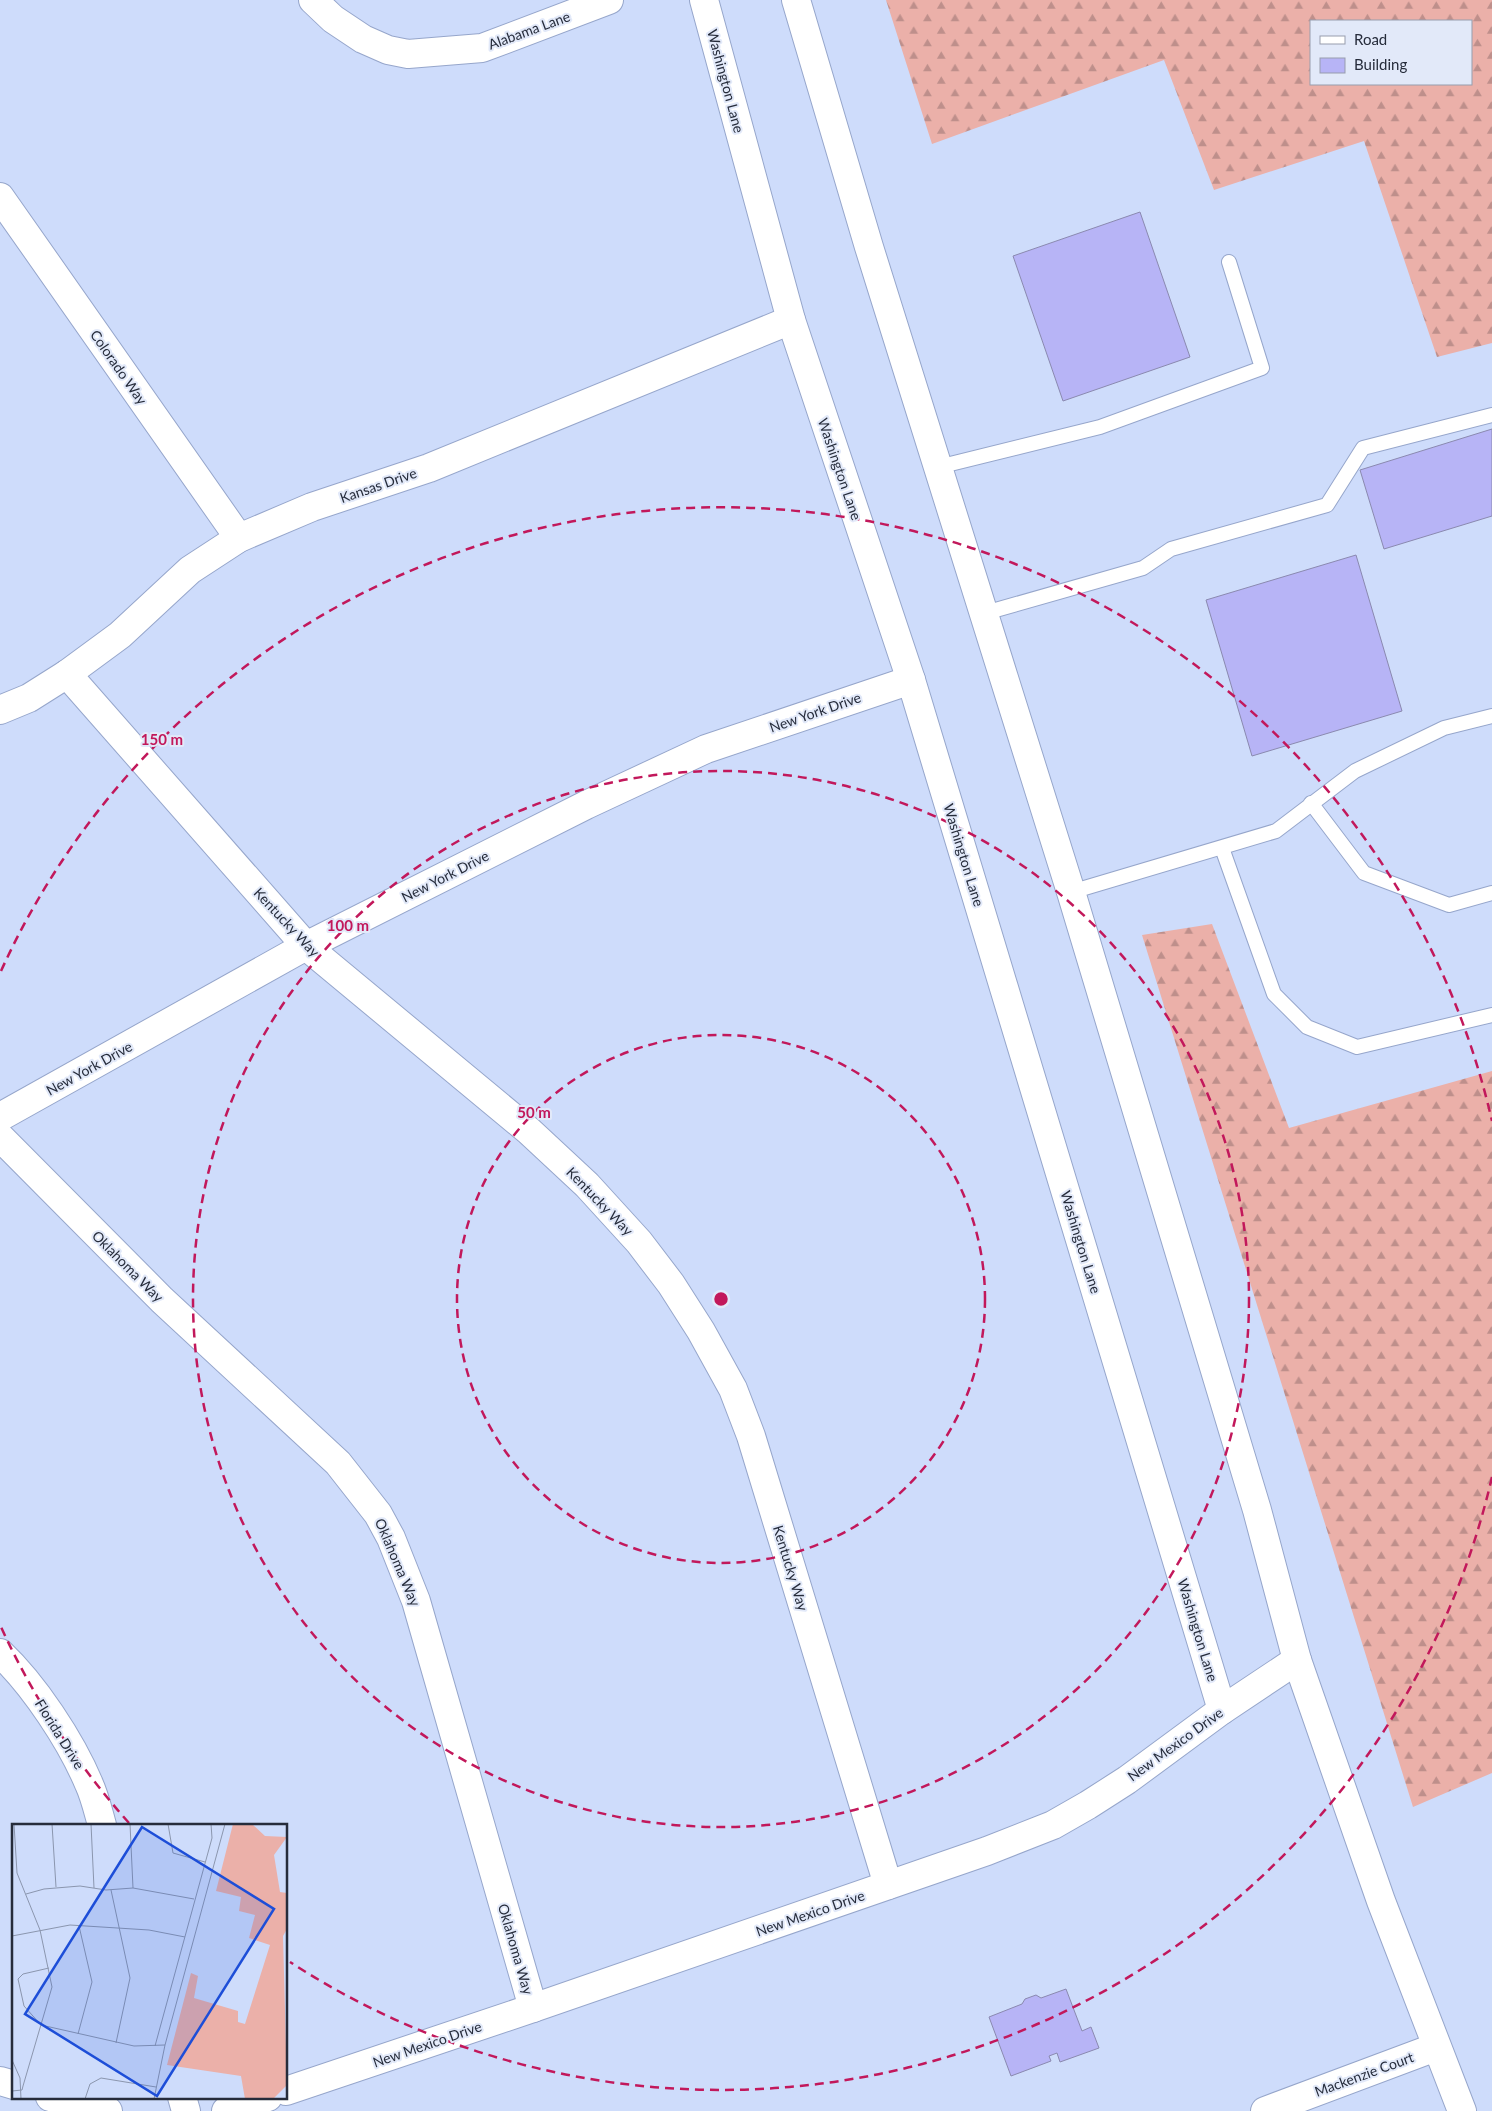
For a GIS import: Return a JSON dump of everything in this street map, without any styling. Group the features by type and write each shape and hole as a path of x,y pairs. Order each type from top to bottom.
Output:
{"street":[{"name":"Alabama Lane","path":"313,0 333,19 363,39 388,50 408,54 482,48 609,0"},
{"name":"Washington Lane","path":"704,0 791,320 911,680 1222,1710"},
{"path":"796,0 869,247 1071,892 1255,1500 1297,1660 1381,1901 1462,2111"},
{"name":"Colorado Way","path":"0,197 239,538"},
{"name":"Kansas Drive","path":"0,710 29,698 67,674 120,635 190,570 239,538 312,507 429,468 791,320"},
{"name":"Kentucky Way","path":"67,674 306,946 529,1131 587,1186 639,1242 671,1284 701,1331 733,1389 751,1436 888,1886"},
{"name":"New York Drive","path":"0,1117 306,946 586,805 706,749 911,680"},
{"name":"Oklahoma Way","path":"0,1137 162,1300 338,1463 378,1514 391,1538 416,1601 534,2008"},
{"name":"Florida Drive","path":"0,1653 34,1693 77,1757 90,1786 102,1824"},
{"name":"New Mexico Drive","path":"288,2090 888,1886 988,1851 1053,1825 1088,1806 1127,1780 1222,1710 1297,1660"},
{"name":"Mackenzie Court","path":"1265,2111 1436,2047"},
{"path":"54,2098 108,2111"},
{"path":"182,2098 186,2111"},
{"path":"226,2111 265,2098"}],"lane":[{"path":"938,467 1100,427 1262,368 1229,262"},
{"path":"985,613 1143,568 1172,549 1327,505 1363,448 1492,415"},
{"path":"1071,892 1276,831 1356,771 1444,728 1492,716"},
{"path":"1311,804 1364,873 1449,905 1492,892"},
{"path":"1222,848 1274,994 1307,1028 1357,1047 1492,1014"}],"green space":[{"path":"886,0 1492,0 1492,343 1437,357 1364,141 1214,190 1164,60 932,144"},
{"path":"1212,924 1289,1128 1492,1071 1492,1773 1413,1807 1142,935"}],"building":[{"path":"1140,212 1190,357 1063,401 1013,256"},
{"path":"1492,429 1492,516 1384,549 1360,470"},
{"path":"1356,555 1402,711 1252,756 1206,600"},
{"path":"1066,1989 1082,2031 1091,2027 1099,2048 1060,2062 1057,2053 1049,2056 1051,2061 1011,2076 989,2017 1022,2004 1025,1999 1036,1995 1041,1998"}]}
